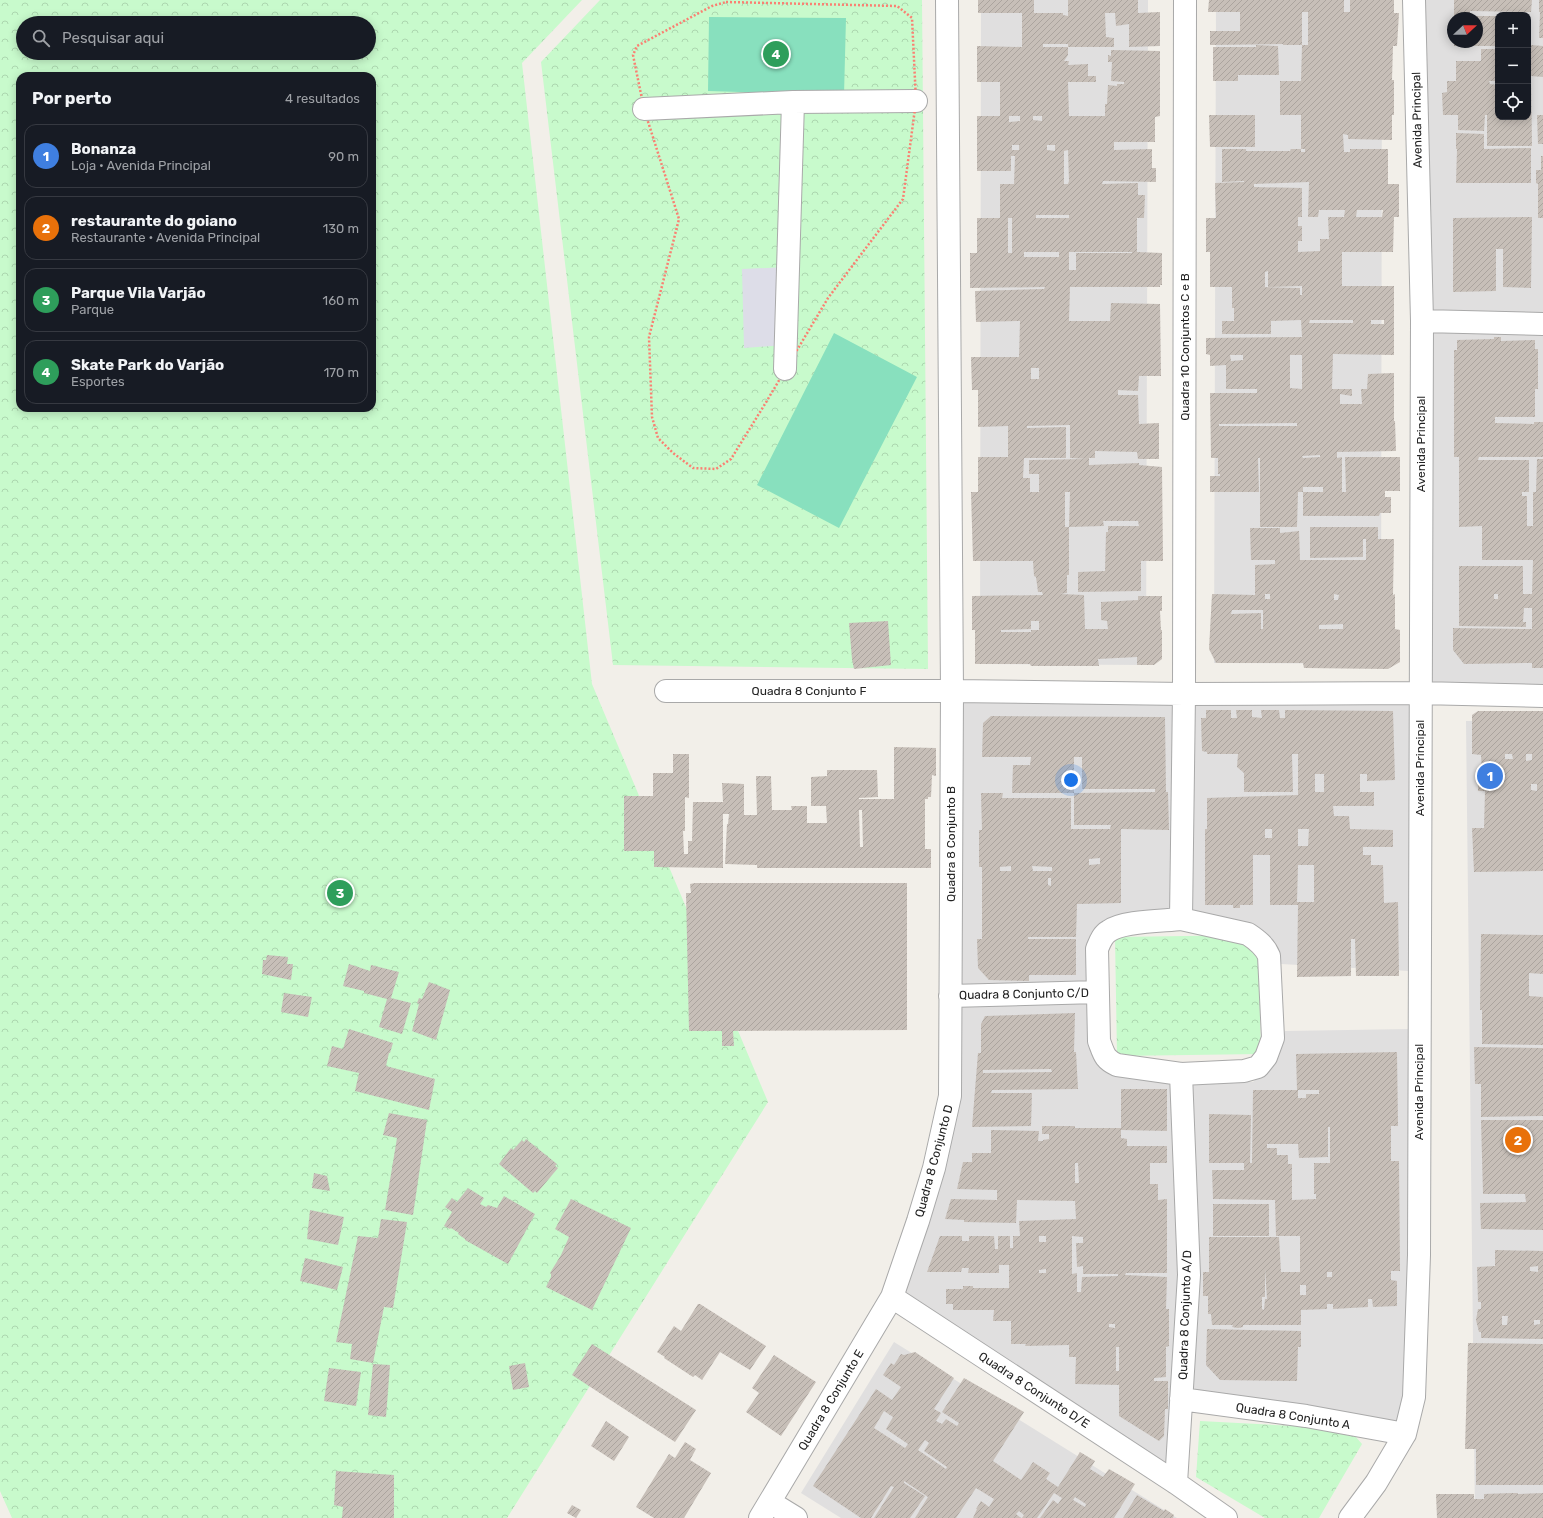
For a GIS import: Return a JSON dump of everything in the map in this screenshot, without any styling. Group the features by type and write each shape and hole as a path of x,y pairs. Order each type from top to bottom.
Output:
{"street":[{"name":"Quadra 8 Conjunto B","path":"947,0 952,691 950,996"},
{"name":"Quadra 10 Conjuntos C e B","path":"1181,919 1184,694 1185,0"},
{"name":"Avenida Principal","path":"1350,1518 1376,1483 1405,1434 1414,1397 1419,1255 1422,321 1414,0"},
{"path":"644,108 792,102 916,101"},
{"path":"785,370 792,102"},
{"path":"1422,321 1543,324"},
{"name":"Quadra 8 Conjunto F","path":"666,691 952,691 1184,694 1420,693 1543,696"},
{"path":"1181,919 1248,934 1255,938 1267,950 1269,956 1273,1038 1266,1057 1258,1066 1244,1071 1181,1074 1117,1065 1108,1061 1103,1053 1099,1041 1098,992 1097,949 1102,938 1109,930 1121,925 1181,919"},
{"name":"Quadra 8 Conjunto C/D","path":"950,996 1098,992"},
{"name":"Quadra 8 Conjunto D","path":"892,1297 934,1168 950,1096 950,996"},
{"name":"Quadra 8 Conjunto A/D","path":"1176,1483 1189,1275 1181,1074"},
{"name":"Quadra 8 Conjunto D/E","path":"892,1297 1176,1483"},
{"name":"Quadra 8 Conjunto E","path":"765,1510 892,1297"},
{"name":"Quadra 8 Conjunto A","path":"1181,1399 1306,1416 1405,1434"},
{"path":"1176,1483 1226,1518"},
{"path":"765,1510 796,1518"}],"path":[{"path":"726,2 897,6 912,18 916,101 903,199 828,298 731,458 716,469 693,468 673,453 658,438 652,417 649,337 679,219 644,108 633,55 637,46 712,6 726,2"}],"shaded area":[{"path":"981,0 1148,0 1146,665 980,664"},
{"path":"1216,0 1382,0 1381,664 1214,663"},
{"path":"1423,0 1543,0 1543,314 1432,311"},
{"path":"788,267 786,345 744,348 742,269"},
{"path":"1430,331 1543,333 1543,687 1429,684"},
{"path":"960,701 1176,703 1172,910 1118,915 1100,924 1089,943 1089,984 959,988"},
{"path":"1194,702 1409,702 1409,971 1281,964 1270,942 1248,923 1190,910"},
{"path":"1466,721 1543,721 1543,1518 1475,1518"},
{"path":"1089,1001 1091,1046 1170,1081 1179,1275 1168,1468 902,1294 938,1180 961,1098 960,1005"},
{"path":"1410,1029 1406,1392 1398,1425 1191,1392 1189,1083 1253,1082 1273,1063 1285,1031"},
{"path":"894,1342 1177,1518 841,1518 801,1493"}],"green space":[{"path":"0,0 582,0 522,63 592,684 768,1102 507,1518 12,1518 0,1491"},
{"path":"600,0 922,0 928,669 613,665 541,62"},
{"path":"709,17 846,18 844,95 708,91"},
{"path":"834,333 917,377 839,528 757,485"},
{"path":"1258,935 1261,1054 1117,1056 1115,937"},
{"path":"1200,1421 1349,1429 1362,1444 1319,1518 1265,1518 1196,1477"}],"building":[{"path":"978,0 1034,0 1034,13 1063,13 1063,15 1068,16 1068,0 1138,0 1138,13 1160,12 1160,46 1129,47 1129,24 1116,26 1115,13 1105,13 1106,37 1114,38 1114,47 1068,47 1068,55 1064,61 1069,61 1068,65 1088,64 1088,76 1096,76 1096,82 1068,82 1069,116 1105,116 1108,85 1117,86 1117,84 1124,84 1124,82 1111,81 1112,62 1108,62 1108,55 1111,56 1111,50 1160,51 1160,116 1155,117 1155,142 1114,142 1114,150 1152,149 1152,168 1156,168 1156,182 1103,181 1102,184 1138,183 1138,195 1145,195 1144,218 1137,218 1137,252 1162,253 1162,285 1160,285 1160,287 1070,287 1069,321 1110,321 1111,303 1160,304 1161,376 1139,376 1138,391 1118,390 1118,395 1138,395 1139,424 1159,423 1159,459 1138,459 1137,452 1095,451 1095,458 1089,458 1089,465 1139,463 1139,465 1162,467 1163,561 1141,561 1141,591 1078,592 1078,572 1105,571 1106,532 1108,532 1108,526 1139,526 1138,521 1103,521 1104,526 1069,527 1069,575 1067,575 1067,593 1060,594 1084,595 1085,629 1108,629 1107,621 1101,620 1101,602 1138,600 1138,596 1162,596 1162,611 1160,611 1162,630 1162,659 1154,665 1137,665 1137,657 1098,659 1099,666 975,664 975,630 972,630 972,596 1043,595 1042,592 1038,592 1036,577 1034,576 1033,561 973,561 971,492 978,492 978,457 1008,457 1008,426 978,427 978,390 972,390 971,357 1019,357 1020,321 976,322 975,291 1044,289 1045,287 970,288 970,253 977,253 977,218 1000,218 1000,184 1014,184 1015,156 1011,156 1011,171 977,171 977,116 1000,116 1000,82 977,82 977,46 1022,47 1022,13 978,13","holes":["1043,44 1068,44 1068,47 1043,47","1009,116 1020,116 1020,121 1009,122","1033,116 1042,116 1042,121 1033,120","1012,145 1019,145 1019,150 1012,150","1047,145 1055,145 1055,151 1047,150","1068,150 1068,184 1064,184 1064,151","1036,215 1069,215 1069,218 1036,218","1008,218 1012,218 1012,253 1008,253","1024,252 1059,252 1059,257 1024,257","1069,252 1132,252 1076,253 1076,270 1069,270","1031,368 1039,368 1039,379 1031,379","1070,425 1070,458 1087,459 1029,460 1029,474 1039,474 1039,492 1030,492 1030,478 1023,478 1024,458 1066,458 1066,427 1027,428 1027,426","1065,492 1070,492 1069,527 1065,527","1031,621 1039,621 1039,630 1031,630 1031,632 1001,632 1001,630 1031,629"]},
{"path":"1209,0 1344,0 1344,12 1350,12 1350,0 1394,0 1394,13 1399,13 1397,46 1393,46 1392,80 1394,80 1394,115 1392,115 1392,140 1348,139 1348,135 1343,134 1344,152 1350,152 1350,149 1388,149 1388,184 1399,184 1399,217 1394,217 1393,252 1342,252 1342,286 1394,286 1394,355 1333,354 1332,389 1352,389 1352,396 1340,394 1340,404 1362,404 1361,389 1367,389 1368,374 1394,373 1394,421 1396,451 1337,452 1337,458 1342,457 1342,492 1346,492 1345,457 1400,457 1400,491 1385,491 1385,497 1391,497 1391,513 1380,513 1379,516 1303,516 1303,492 1298,492 1297,527 1260,527 1260,458 1258,458 1259,492 1210,492 1210,476 1220,476 1220,474 1218,474 1218,458 1211,458 1210,393 1257,393 1257,389 1226,389 1226,365 1210,366 1210,355 1206,354 1206,338 1302,337 1301,320 1271,321 1271,334 1222,334 1222,321 1234,321 1234,308 1232,308 1232,287 1210,287 1210,252 1206,252 1206,218 1216,218 1215,183 1244,182 1222,182 1222,149 1246,149 1246,151 1290,151 1291,149 1301,149 1301,115 1280,115 1280,81 1301,81 1302,45 1210,45 1210,31 1240,31 1240,12 1208,12","holes":["1302,12 1308,12 1308,45 1302,45","1301,149 1305,149 1305,152 1301,152","1309,182 1308,217 1318,217 1319,210 1345,210 1344,217 1328,217 1329,239 1320,239 1320,251 1298,252 1298,241 1302,241 1302,226 1298,226 1298,217 1302,217 1302,188 1254,187 1254,184","1357,210 1383,210 1382,217 1356,217","1268,271 1268,287 1302,286 1302,295 1300,295 1300,288 1258,287 1265,287 1265,272","1310,320 1353,320 1353,323 1309,323","1371,320 1384,320 1384,324 1371,324","1230,355 1243,355 1243,360 1231,361","1290,355 1302,355 1302,389 1290,388","1297,423 1297,426 1219,426 1219,424","1320,455 1320,457 1303,458 1302,456","1303,487 1323,487 1323,492 1303,492"]},
{"path":"1454,0 1532,0 1531,12 1454,12"},
{"path":"1539,0 1543,0 1543,38 1539,38"},
{"path":"1483,16 1495,16 1495,46 1483,46"},
{"path":"1256,45 1278,46 1279,75 1238,75 1238,81 1213,81 1213,47 1256,47"},
{"path":"1531,45 1543,46 1543,77 1531,76"},
{"path":"1481,49 1495,49 1495,81 1489,81 1490,84 1495,85 1495,120 1531,120 1531,76 1532,146 1487,146 1487,115 1485,115 1484,131 1458,130 1458,115 1443,115 1442,93 1447,92 1447,81 1456,81 1456,61 1481,61"},
{"path":"1209,115 1255,115 1255,147 1210,147"},
{"path":"1537,115 1543,115 1543,144 1538,144"},
{"path":"1456,133 1484,134 1484,149 1531,148 1531,183 1456,183"},
{"path":"1541,156 1543,156 1543,218 1538,218 1538,184 1536,183 1536,170 1541,170"},
{"path":"1532,217 1531,288 1503,287 1503,249 1496,249 1496,291 1453,292 1453,218"},
{"path":"1494,337 1501,337 1501,341 1535,340 1535,349 1538,349 1538,389 1535,389 1535,417 1495,417 1495,423 1534,424 1534,422 1543,422 1543,457 1479,457 1478,460 1529,460 1529,492 1522,492 1522,496 1527,496 1527,526 1533,526 1533,492 1536,492 1537,459 1543,459 1543,668 1532,668 1532,663 1464,664 1453,650 1453,628 1532,629 1532,608 1524,608 1523,622 1526,622 1526,627 1459,626 1459,566 1523,566 1523,594 1532,594 1533,560 1482,560 1482,526 1459,527 1459,457 1454,457 1454,350 1457,350 1457,340 1494,339","holes":["1494,594 1498,594 1498,599 1494,599"]},
{"path":"1310,527 1378,527 1378,539 1394,539 1393,595 1395,594 1395,629 1400,630 1400,662 1388,669 1304,668 1303,663 1216,663 1209,649 1212,594 1255,595 1255,565 1275,564 1275,560 1251,560 1250,528 1280,528 1280,533 1299,531 1300,560 1366,560 1366,539 1363,539 1363,557 1310,558","holes":["1265,594 1270,594 1270,599 1265,599","1334,594 1339,595 1338,600 1334,600","1232,610 1263,610 1263,629 1261,629 1261,613 1231,614","1343,624 1343,629 1319,629 1319,625"]},
{"path":"888,621 891,665 854,669 849,623"},
{"path":"1206,710 1231,710 1231,718 1237,718 1236,710 1252,710 1252,717 1262,718 1261,710 1279,710 1280,718 1285,718 1285,710 1393,711 1395,780 1367,781 1367,774 1360,774 1360,792 1374,792 1374,806 1333,806 1334,816 1349,816 1350,829 1393,830 1393,847 1363,847 1363,855 1371,855 1371,865 1383,865 1384,903 1398,902 1399,976 1356,976 1355,939 1351,939 1351,976 1297,977 1298,905 1270,905 1270,855 1253,855 1253,905 1240,905 1240,908 1233,908 1233,905 1205,905 1205,829 1207,829 1207,798 1298,795 1298,754 1292,754 1293,792 1244,792 1244,773 1237,767 1238,754 1207,754 1207,752 1202,751 1201,718 1206,718","holes":["1315,774 1324,774 1324,792 1315,792","1265,829 1272,829 1272,838 1265,838","1298,829 1309,829 1308,846 1298,846","1298,865 1314,865 1314,902 1297,902"]},
{"path":"1478,711 1543,711 1543,871 1474,872 1472,828 1484,828 1485,791 1478,791 1478,773 1482,773 1481,755 1472,754 1472,715","holes":["1505,754 1512,754 1513,759 1505,759","1526,754 1532,754 1532,760 1526,761","1531,784 1537,784 1537,791 1531,790"]},
{"path":"991,716 1165,717 1166,792 1168,792 1169,830 1121,829 1121,903 1077,904 1076,937 1028,937 1028,939 1076,939 1076,975 1029,975 1029,981 989,980 978,968 977,939 982,939 982,867 979,867 979,830 982,830 981,793 1003,793 1002,798 1071,798 1071,829 1110,829 1111,825 1074,825 1074,793 1012,793 1013,765 1030,765 1031,757 982,757 983,723","holes":["1074,757 1082,757 1082,789 1155,789 1155,792 1074,793","1100,858 1100,864 1089,865 1089,859","1011,866 1011,871 1000,871 1000,867","1032,866 1052,867 1052,871 1033,871","1048,878 1051,878 1051,886 1048,885"]},
{"path":"894,747 936,748 936,776 932,775 931,797 925,799 925,849 931,849 931,868 757,868 757,865 725,864 729,814 723,814 723,868 654,867 654,851 624,851 624,796 653,796 653,773 673,773 673,754 689,754 689,798 685,797 685,831 683,831 684,854 688,854 688,841 692,841 693,802 723,802 722,783 744,784 744,815 757,815 756,776 771,776 772,810 792,810 791,806 807,806 807,823 827,823 826,806 811,806 811,777 827,776 827,770 877,770 878,797 859,799 894,799","holes":["859,810 862,810 863,847 860,847"]},
{"path":"907,883 907,1030 733,1031 734,1046 722,1046 722,1031 689,1031 686,893 691,893 690,884"},
{"path":"1481,934 1543,935 1543,974 1529,973 1529,996 1543,997 1543,1045 1482,1044 1482,1010 1480,1010"},
{"path":"267,955 288,957 287,964 293,964 291,980 262,974 263,960 266,960"},
{"path":"349,964 370,971 371,965 399,972 391,998 411,1003 402,1034 379,1027 387,999 343,986"},
{"path":"429,982 450,990 436,1040 412,1031 419,1004 417,1003 419,998 422,999"},
{"path":"284,993 312,997 308,1017 281,1012"},
{"path":"1075,1013 1074,1052 1076,1052 1078,1089 992,1090 991,1093 1032,1093 1031,1126 972,1127 978,1053 981,1053 981,1024 985,1016","holes":["1051,1069 1052,1072 983,1073 983,1070"]},
{"path":"349,1029 393,1043 386,1066 435,1079 429,1110 355,1091 359,1073 327,1066 332,1046 343,1049"},
{"path":"1474,1047 1543,1048 1543,1116 1481,1117 1481,1084 1475,1084"},
{"path":"1397,1052 1398,1126 1391,1126 1391,1161 1399,1161 1400,1271 1391,1271 1391,1280 1397,1281 1397,1306 1373,1307 1372,1299 1368,1299 1368,1307 1333,1309 1333,1304 1327,1304 1327,1309 1301,1310 1301,1325 1243,1325 1243,1327 1238,1328 1232,1327 1233,1325 1212,1325 1211,1314 1208,1314 1208,1296 1203,1296 1203,1272 1209,1272 1209,1237 1279,1237 1281,1272 1300,1272 1300,1236 1276,1236 1275,1200 1213,1199 1212,1170 1244,1170 1244,1163 1209,1163 1209,1114 1251,1115 1250,1163 1252,1163 1253,1090 1297,1090 1296,1054","holes":["1298,1090 1319,1090 1319,1094 1306,1094 1306,1098 1298,1098","1328,1127 1330,1127 1330,1163 1314,1163 1314,1194 1316,1194 1316,1199 1292,1200 1292,1164 1288,1164 1288,1155 1277,1155 1277,1148 1267,1148 1267,1144 1298,1144 1299,1158 1328,1157","1265,1269 1267,1299 1265,1299 1264,1310 1262,1309 1262,1297 1265,1297","1327,1272 1332,1272 1332,1277 1327,1277","1300,1285 1306,1285 1306,1295 1300,1295"]},
{"path":"1121,1089 1167,1089 1167,1131 1121,1130 1121,1138 1127,1139 1127,1146 1167,1146 1167,1163 1150,1163 1150,1184 1158,1184 1158,1200 1167,1199 1167,1273 1126,1273 1125,1275 1167,1277 1166,1309 1169,1309 1169,1346 1166,1347 1166,1377 1154,1378 1154,1381 1168,1381 1168,1409 1165,1409 1164,1436 1159,1441 1119,1416 1119,1385 1075,1384 1076,1357 1069,1357 1069,1345 1025,1346 1026,1344 1011,1344 1011,1321 993,1321 994,1310 953,1310 953,1304 946,1304 946,1289 963,1289 963,1286 973,1286 973,1288 1009,1288 1009,1265 999,1265 999,1273 968,1273 969,1268 962,1268 961,1272 927,1272 940,1236 962,1236 962,1241 969,1241 969,1236 994,1236 995,1249 998,1249 998,1236 1010,1236 1010,1248 1013,1248 1013,1236 1020,1236 1019,1221 1076,1219 1075,1201 1017,1200 1016,1223 964,1222 964,1220 945,1219 951,1199 997,1200 997,1190 957,1189 963,1162 972,1162 972,1153 991,1153 991,1130 1039,1131 1038,1141 1043,1141 1049,1139 1049,1134 1042,1134 1042,1126 1121,1128","holes":["1075,1163 1078,1163 1079,1183 1075,1183","1039,1236 1046,1236 1046,1242 1039,1242","1072,1236 1083,1237 1083,1243 1076,1243 1077,1267 1083,1266 1083,1274 1118,1274 1118,1276 1082,1277 1081,1292 1077,1292 1077,1273 1072,1274","1046,1269 1046,1273 1039,1273 1039,1270","1109,1324 1115,1324 1115,1328 1109,1327","1116,1347 1119,1347 1119,1371 1116,1371"]},
{"path":"389,1113 427,1120 413,1215 385,1210 397,1138 383,1135"},
{"path":"1481,1120 1543,1120 1543,1230 1481,1229 1480,1203 1526,1202 1525,1194 1483,1194"},
{"path":"526,1139 557,1164 555,1166 558,1168 537,1193 535,1191 533,1193 499,1164 511,1148 513,1150 522,1140 524,1142"},
{"path":"314,1173 327,1176 330,1191 312,1188"},
{"path":"468,1188 484,1198 480,1204 486,1207 488,1205 497,1208 504,1196 535,1214 508,1264 465,1240 458,1234 459,1233 451,1228 450,1229 444,1226 452,1212 445,1207 452,1198 457,1202"},
{"path":"571,1199 631,1228 592,1310 546,1287 551,1277 550,1273 561,1255 569,1237 555,1229"},
{"path":"1213,1204 1269,1204 1269,1236 1213,1236"},
{"path":"310,1210 344,1217 338,1245 307,1239"},
{"path":"381,1219 407,1222 393,1308 384,1307 373,1363 350,1359 352,1344 336,1342 358,1236 378,1238"},
{"path":"1495,1250 1543,1251 1543,1339 1481,1338 1481,1332 1479,1332 1476,1320 1478,1309 1481,1309 1481,1302 1478,1302 1477,1267 1495,1266","holes":["1538,1266 1538,1272 1530,1271 1530,1267","1502,1316 1508,1316 1507,1325 1502,1325","1534,1320 1540,1320 1540,1324 1534,1325"]},
{"path":"305,1258 343,1267 337,1290 300,1281"},
{"path":"698,1304 766,1346 750,1370 720,1352 702,1380 695,1375 693,1377 657,1352 674,1326 681,1331"},
{"path":"1207,1329 1301,1331 1301,1347 1298,1347 1297,1381 1220,1380 1206,1365"},
{"path":"1468,1343 1543,1344 1543,1485 1476,1485 1476,1449 1465,1449"},
{"path":"592,1344 696,1410 675,1442 572,1375"},
{"path":"915,1352 954,1378 934,1409 941,1413 936,1421 942,1424 946,1419 957,1426 959,1423 942,1412 964,1378 1024,1412 993,1461 1021,1480 1033,1462 1050,1473 1046,1479 1058,1487 1080,1452 1095,1461 1090,1469 1103,1477 1109,1469 1135,1484 1114,1518 1040,1518 1053,1500 1058,1504 1062,1498 1054,1493 1037,1518 1022,1518 1024,1515 1019,1511 1016,1514 1021,1518 973,1518 981,1501 989,1507 994,1499 976,1488 956,1518 915,1518 928,1497 904,1481 904,1483 925,1496 910,1518 874,1518 894,1487 891,1486 871,1518 861,1518 813,1486 876,1389 892,1400 901,1387 883,1375 891,1363 894,1365 901,1354 904,1355","holes":["884,1411 893,1417 886,1429 908,1444 905,1448 874,1428","925,1440 929,1443 924,1451 947,1467 946,1469 918,1450","1075,1497 1086,1504 1085,1507 1073,1500"]},
{"path":"774,1355 816,1382 781,1436 746,1412 759,1393 752,1388"},
{"path":"525,1363 529,1387 513,1390 509,1366"},
{"path":"373,1364 390,1365 386,1417 368,1415"},
{"path":"329,1368 361,1372 356,1406 324,1401"},
{"path":"606,1421 629,1437 614,1461 591,1446"},
{"path":"685,1442 696,1449 690,1460 711,1473 684,1518 654,1518 636,1507 669,1454 675,1458"},
{"path":"336,1471 394,1475 394,1518 342,1518 343,1507 334,1505"},
{"path":"1543,1493 1543,1518 1437,1518 1436,1494 1474,1494 1474,1499 1484,1499 1484,1494"},
{"path":"1137,1495 1164,1511 1165,1509 1174,1515 1173,1518 1123,1518"},
{"path":"572,1505 581,1510 576,1518 567,1513"}],"place":[{"name":"Skate Park do Varjão","path":"776,54"},
{"name":"Bonanza","path":"1490,776"},
{"name":"Parque Vila Varjão","path":"340,893"},
{"name":"restaurante do goiano","path":"1518,1140"}]}
